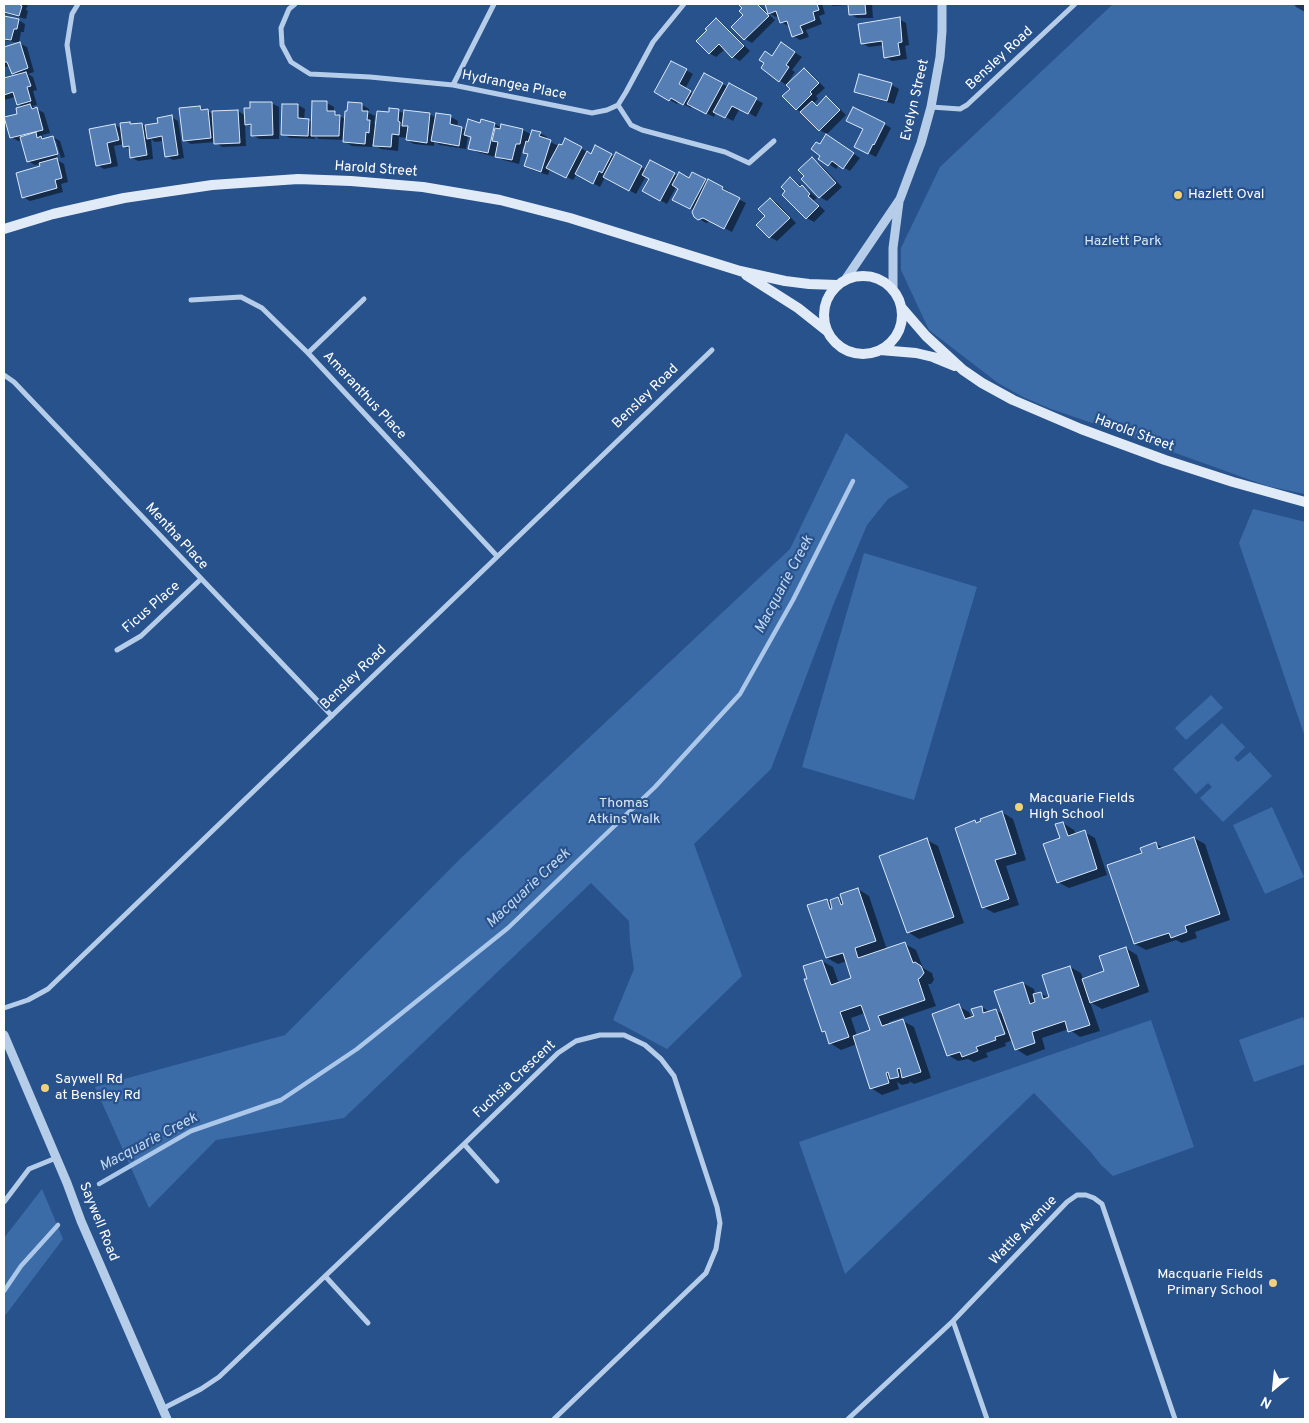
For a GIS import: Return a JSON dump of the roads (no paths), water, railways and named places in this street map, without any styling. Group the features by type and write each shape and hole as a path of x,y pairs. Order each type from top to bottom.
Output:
{"main road":[{"name":"Harold Street","path":"4,229 53,214 124,198 212,184 298,179 351,181 423,186 500,200 570,218 740,271 809,284 841,283"},
{"name":"Harold Street","path":"740,271 774,292 827,331"},
{"path":"871,276 879,279 893,290 901,307 902,317 896,336 889,344 880,350 859,354 840,347 833,340 824,322 824,312 830,293 841,283 853,277 871,276"},
{"name":"Harold Street","path":"901,307 926,336 963,370 1013,400 1081,430 1165,460 1233,482 1305,502"},
{"name":"Harold Street","path":"880,350 916,353 933,357 963,370"}],"street":[{"path":"74,91 66,45 72,14 78,4"},
{"name":"Hydrangea Place","path":"295,4 290,9 281,28 282,45 291,62 310,74 370,77 453,85 592,112 607,110 618,104"},
{"path":"453,85 494,4"},
{"path":"684,4 653,42 618,104 631,125 642,130 726,152 749,163 774,142"},
{"name":"Evelyn Street","path":"893,290 893,248 900,199 921,143 931,107 940,57 942,4"},
{"name":"Bensley Road","path":"931,107 960,109 967,105 1075,4"},
{"name":"Evelyn Street","path":"841,283 900,199"},
{"name":"Amaranthus Place","path":"191,300 241,297 262,308 308,352 497,556"},
{"path":"308,352 364,300"},
{"name":"Bensley Road","path":"4,1008 28,1000 48,989 712,350"},
{"name":"Mentha Place","path":"4,376 14,382 332,716"},
{"name":"Ficus Place","path":"117,650 141,636 201,579"},
{"name":"Saywell Road","path":"4,1035 81,1222 167,1419"},
{"name":"Fuchsia Crescent","path":"162,1409 201,1390 219,1377 558,1053 576,1041 600,1035 624,1035 645,1045 661,1059 674,1076 717,1207 720,1224 716,1249 706,1273 554,1419"},
{"path":"464,1144 497,1180"},
{"path":"4,1202 29,1168 56,1158"},
{"name":"Wattle Avenue","path":"848,1419 953,1321 1067,1202 1077,1195 1086,1195 1102,1204 1175,1419"},
{"path":"325,1276 368,1323"},
{"path":"953,1321 987,1419"}],"waterway":[{"name":"Macquarie Creek","path":"99,1184 191,1131 281,1100 357,1049 508,928 655,787 740,694 793,600 853,481"},
{"name":"Macquarie Creek","path":"4,1291 21,1266 58,1225"}],"place":[{"name":"Hazlett Oval","path":"1178,195"},
{"name":"Macquarie Fields High School","path":"1019,807"},
{"name":"Saywell Rd at Bensley Rd","path":"45,1088"},
{"name":"Macquarie Fields Primary School","path":"1273,1283"}],"park label":[{"name":"Hazlett Park","path":"1123,242"},
{"name":"Thomas Atkins Walk","path":"624,812"}]}
